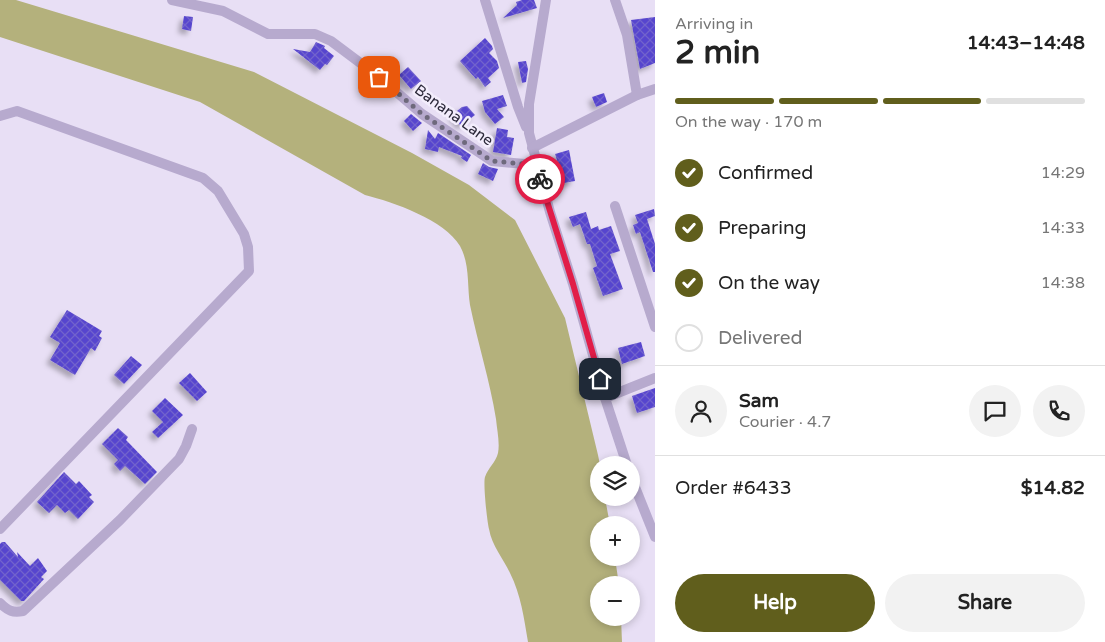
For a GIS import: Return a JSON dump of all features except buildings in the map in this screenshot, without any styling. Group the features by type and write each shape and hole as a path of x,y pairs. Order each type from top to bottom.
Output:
{"street":[{"name":"Banana Lane","path":"172,0 223,11 268,34 315,34 331,40 379,77 422,114 492,161 536,165"},
{"path":"485,0 518,107 528,133 623,456"},
{"path":"528,133 529,104 546,0"},
{"path":"615,0 627,35 637,95"},
{"path":"532,148 637,95 655,88"},
{"path":"0,116 17,111 203,178 218,191 244,234 248,246 248,271 0,529"},
{"path":"615,206 655,326"},
{"path":"605,398 655,378"},
{"path":"0,603 6,609 14,612 23,610 120,520 179,459 192,429"},
{"path":"640,500 655,537"}],"shaded area":[{"path":"0,0 16,0 254,72 412,153 469,185 515,220 565,318 598,456 590,456 590,506 606,506 608,516 590,516 590,566 616,566 618,576 590,576 590,626 621,626 622,642 528,642 517,590 490,535 488,525 485,477 498,453 498,432 491,391 470,305 465,260 460,246 453,237 431,220 390,202 365,195 200,102 0,37"}],"way so far":[{"path":"379,77 422,114 492,161 536,165 540,179"}],"route":[{"path":"540,179 600,379"}]}
